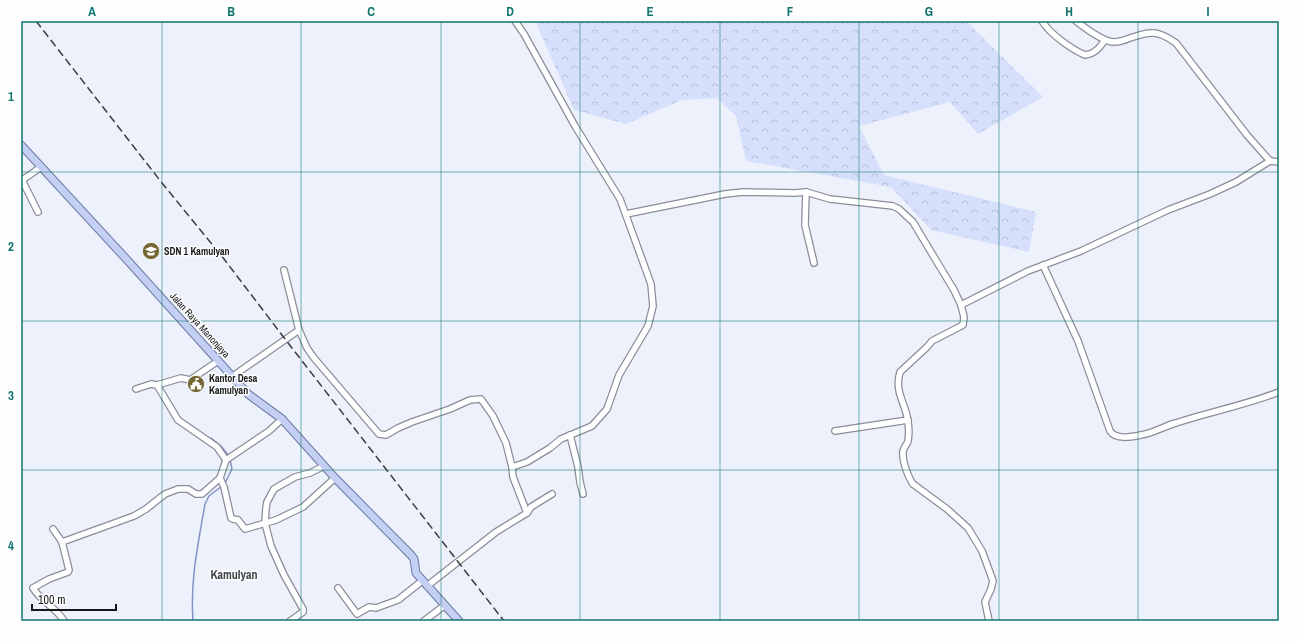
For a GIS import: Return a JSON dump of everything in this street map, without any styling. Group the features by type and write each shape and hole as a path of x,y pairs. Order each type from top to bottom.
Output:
{"main road":[{"name":"Jalan Raya Manonjaya","path":"21,145 130,262 248,394 282,419 335,478 413,557 416,573 459,621"}],"street":[{"path":"512,466 527,462 570,435 592,426 606,409 619,375 643,335 651,318 653,306 651,284 634,241 626,214 616,192 575,126 524,34 515,21"},
{"path":"1042,21 1058,38 1085,55 1096,51 1106,40"},
{"path":"1076,21 1106,40 1118,42 1147,32 1161,34 1176,43 1242,129 1270,161"},
{"path":"961,305 1028,271 1081,251 1168,210 1236,182 1270,161 1279,162"},
{"path":"38,212 21,180 41,167"},
{"path":"626,214 725,194 743,192 806,192 830,199 893,206 899,209 913,222 954,290 961,305 964,317 963,325 932,341 900,372 897,386 908,420 908,442 903,453 909,479 968,528 982,551 992,581 991,589 985,602 989,621"},
{"path":"806,192 805,225 814,263"},
{"path":"1043,265 1078,341 1113,435 1148,434 1176,423 1255,401 1279,392"},
{"path":"284,270 299,330 307,348 379,434 386,435 412,422 450,409 470,400 481,399 493,416 506,443 512,466 513,477 527,513"},
{"path":"233,376 299,330"},
{"path":"136,389 151,384 157,385 182,378 190,380 218,361"},
{"path":"157,385 178,420 217,447 226,460 222,483 231,518 233,520 238,520 244,529 278,519 303,506 335,478"},
{"path":"226,460 269,431 282,419"},
{"path":"835,431 908,420"},
{"path":"570,435 578,467 582,494"},
{"path":"290,621 303,612 303,609 284,575 271,546 265,523 266,504 273,490 293,477 310,473 324,466"},
{"path":"62,542 134,516 146,509 165,494 188,489 199,495 222,483"},
{"path":"338,588 357,614 369,607 376,608 398,600 425,583 496,532 527,513 531,507 552,494"},
{"path":"53,529 62,542 69,570 68,572 49,579 33,588 38,596 51,608 58,612 64,621"},
{"path":"424,621 445,605"}],"green space":[{"path":"538,21 966,21 1043,97 978,134 950,102 859,126 884,175 1036,212 1029,252 931,230 891,187 746,161 736,116 717,98 682,100 626,124 574,110 537,25"}],"waterway":[{"path":"211,438 221,446 228,455"},
{"path":"225,483 232,469 230,459"},
{"path":"193,621 192,606 194,577 197,548 205,504 209,496 222,486"}],"railway":[{"path":"36,21 162,183 224,259 504,621"}],"place":[{"name":"SDN 1 Kamulyan","path":"151,251"},
{"name":"Kantor Desa Kamulyan","path":"196,384"}],"district":[{"name":"Kamulyan","path":"234,575"}]}
